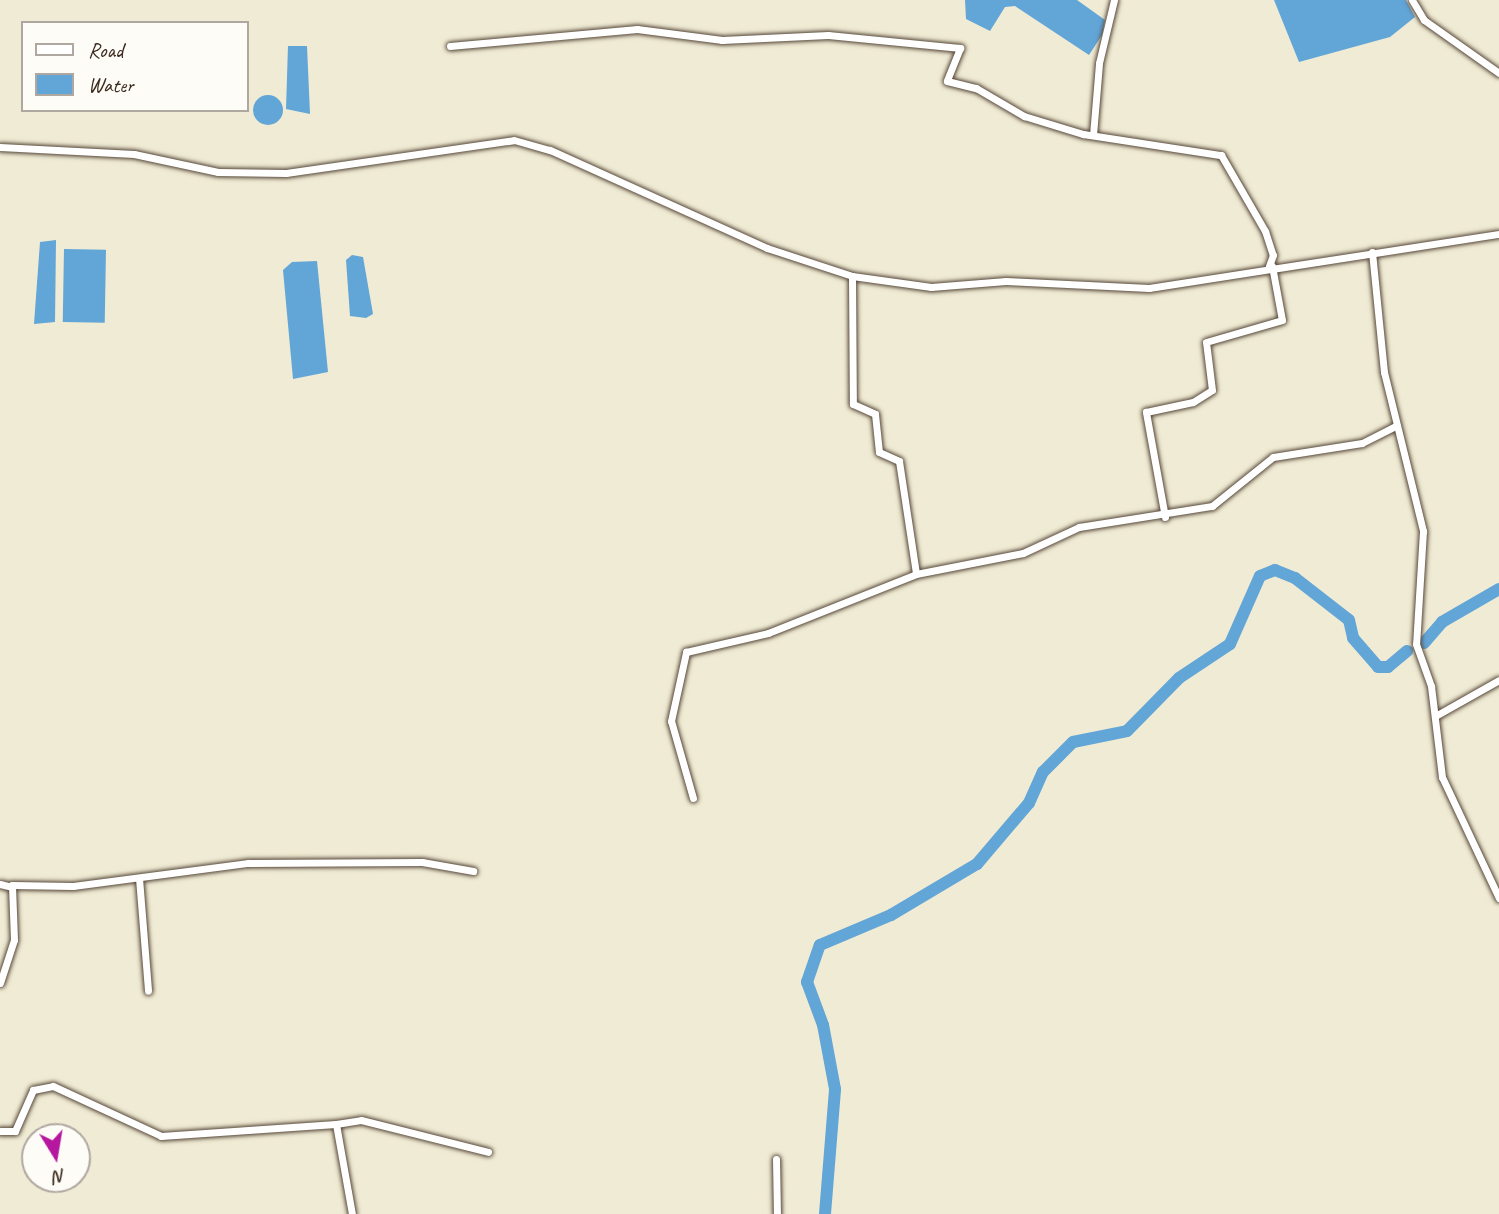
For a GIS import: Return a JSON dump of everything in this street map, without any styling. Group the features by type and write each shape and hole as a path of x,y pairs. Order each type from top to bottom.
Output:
{"street":[{"path":"1093,135 1114,0"},
{"path":"1412,0 1424,20 1499,73"},
{"path":"450,46 603,29 722,40 900,39 960,48 947,81 1054,128 1221,155 1265,231 1273,255 1270,266 1282,320 1206,342 1212,390 1193,402 1146,412 1165,517"},
{"path":"0,147 134,154 218,172 286,173 514,140 550,150 767,248 852,276 931,287 1006,281 1132,289 1270,266 1499,234"},
{"path":"1372,252 1384,372 1423,531 1413,621 1437,715 1442,777 1499,898"},
{"path":"852,276 853,404 874,414 879,452 899,461 916,574"},
{"path":"693,798 671,721 685,652 768,633 916,574 1023,553 1101,521 1165,517 1212,506 1286,451 1363,443 1397,425"},
{"path":"1437,715 1499,680"},
{"path":"0,884 73,886 261,863 422,862 473,871"},
{"path":"139,877 148,990"},
{"path":"0,982 15,932 12,885"},
{"path":"0,1131 15,1131 33,1090 53,1086 161,1136 361,1120 488,1152"},
{"path":"336,1124 352,1214"},
{"path":"776,1159 777,1214"}],"water":[{"path":"965,0 1077,0 1105,20 1102,35 1089,55 1015,6 1005,7 990,31 966,19"},
{"path":"1274,0 1406,0 1415,17 1390,37 1299,62"},
{"path":"288,46 307,46 310,114 286,109"},
{"path":"268,95 279,99 283,110 279,121 268,125 257,121 253,110 257,99"},
{"path":"56,240 55,322 34,324 40,242"},
{"path":"64,249 106,250 105,323 63,322"},
{"path":"352,255 363,257 373,314 366,318 350,316 346,260"},
{"path":"317,261 328,372 293,379 283,270 292,262"}],"waterway":[{"path":"825,1214 835,1089 823,1025 807,982 820,945 891,915 977,864 1029,803 1043,772 1073,742 1127,731 1179,678 1230,644 1260,576 1275,570 1295,578 1349,620 1353,638 1378,667 1388,667 1407,651"},
{"path":"1424,643 1442,622 1499,589"}]}
